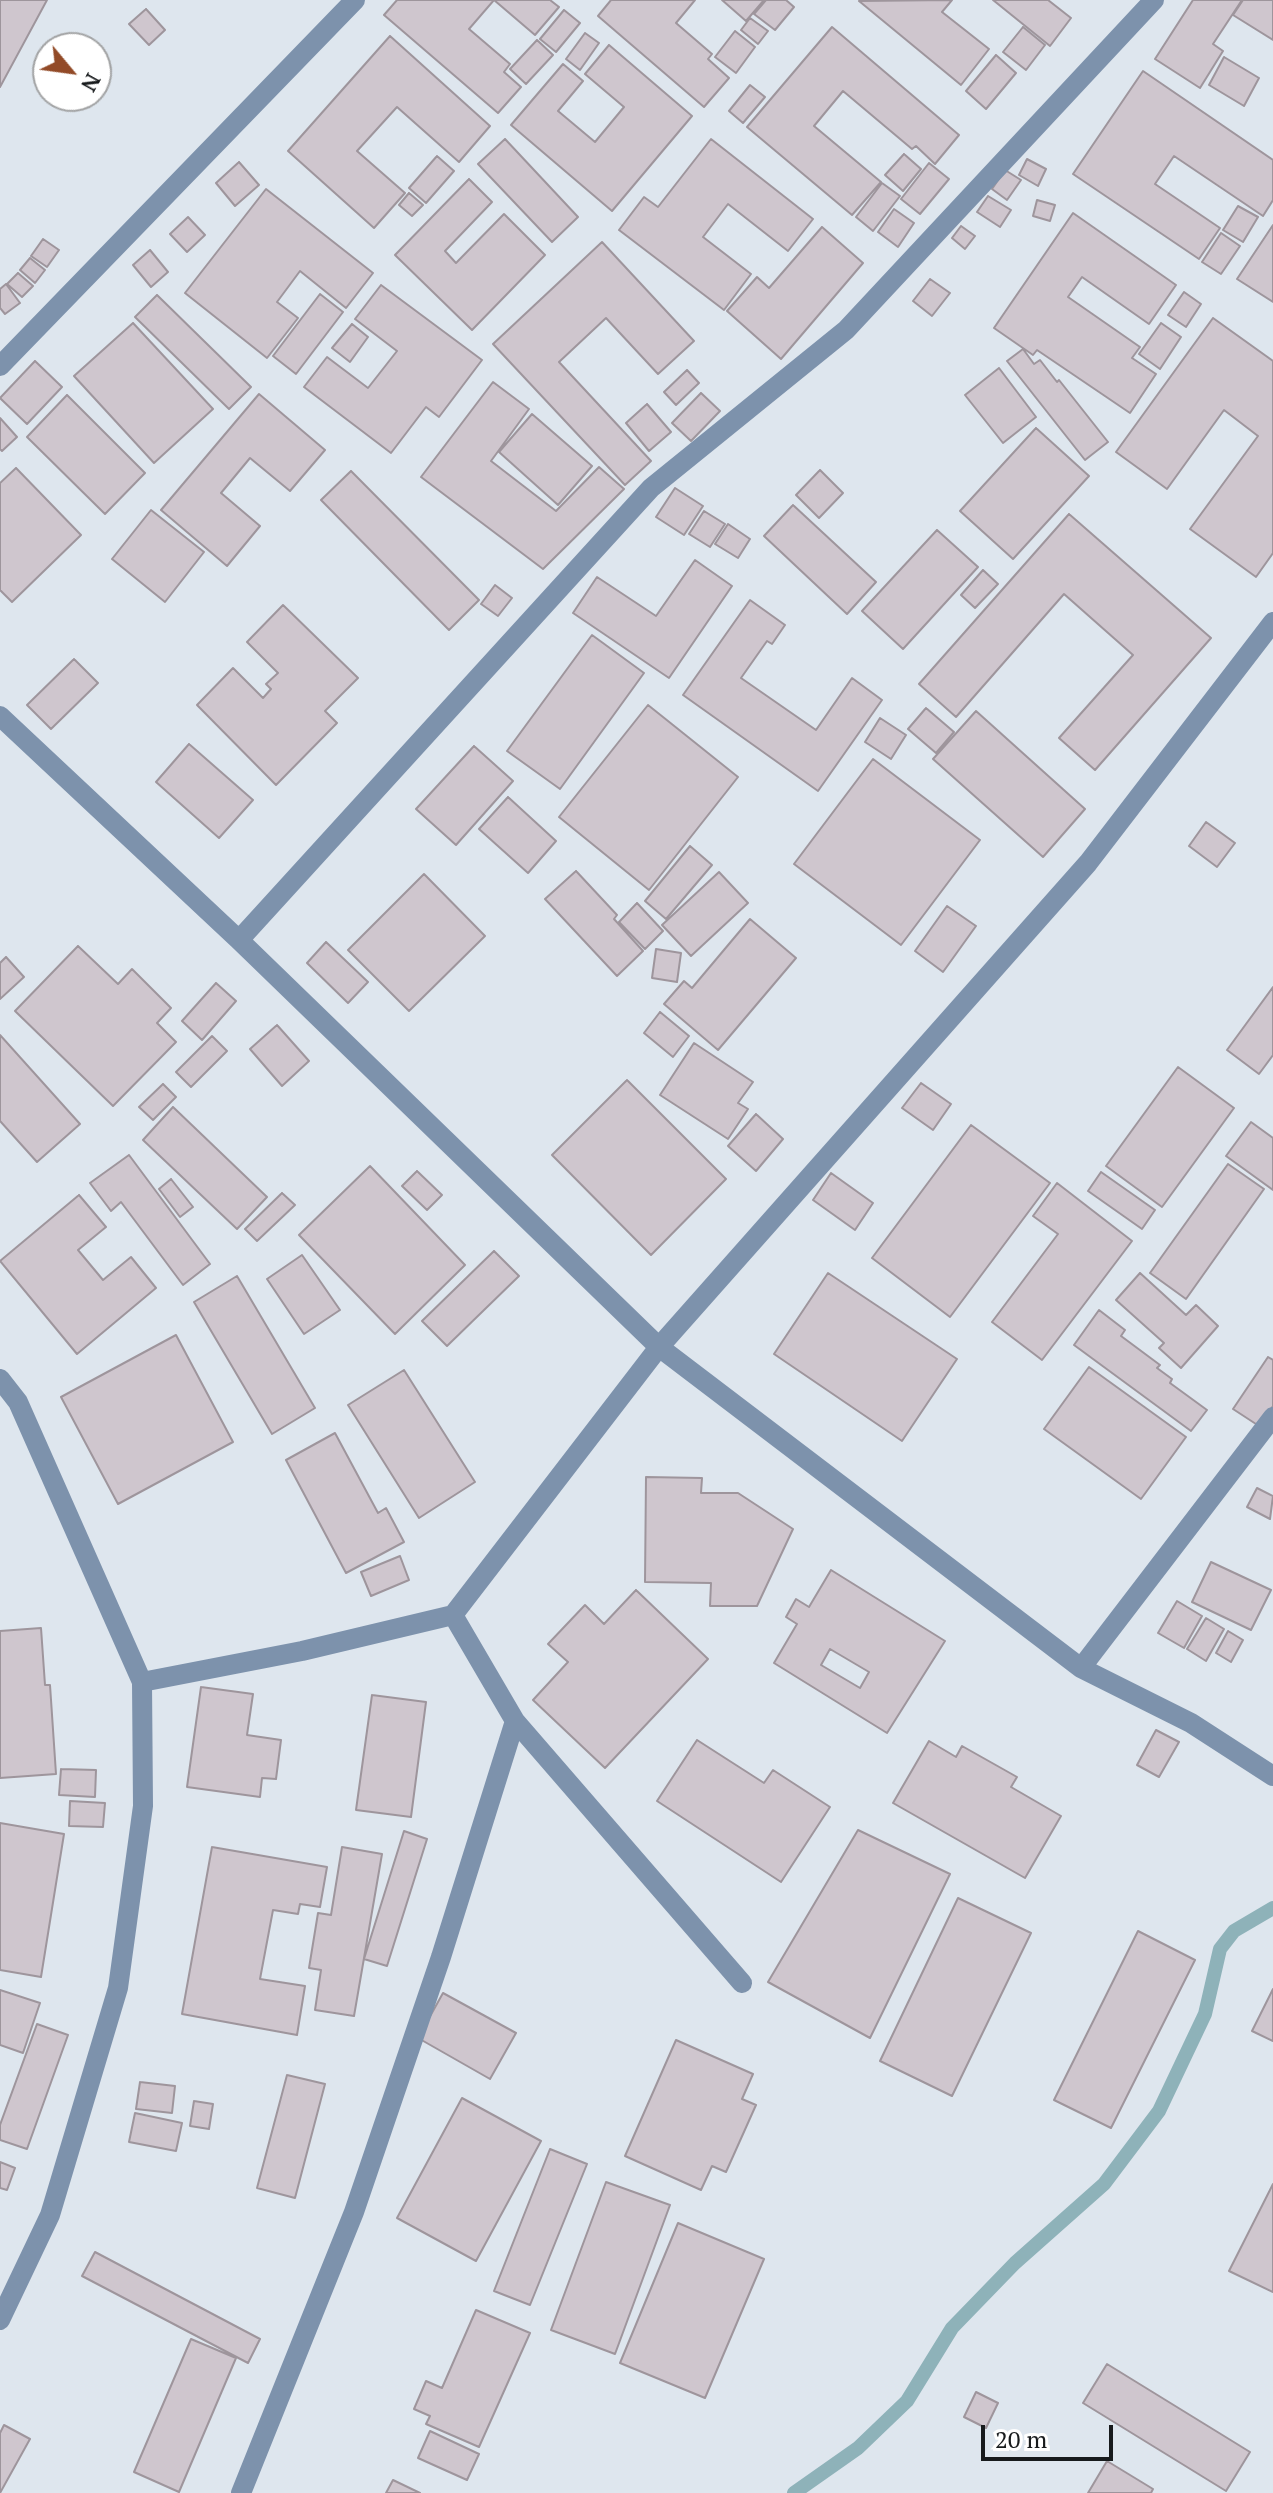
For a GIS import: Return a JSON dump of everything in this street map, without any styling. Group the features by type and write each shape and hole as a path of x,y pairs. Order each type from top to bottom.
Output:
{"street":[{"path":"0,366 355,0"},
{"path":"239,940 651,488 846,330 1154,0"},
{"path":"142,1682 302,1651 453,1615 659,1347 1088,863 1273,622"},
{"path":"0,716 239,940 659,1347 1081,1668 1191,1723 1273,1776"},
{"path":"0,1379 18,1402 142,1682 143,1806 118,1988 50,2215 0,2320"},
{"path":"1081,1668 1273,1417"},
{"path":"453,1615 515,1721 742,1983"},
{"path":"241,2493 354,2212 441,1957 515,1721"}],"building":[{"path":"0,0 47,0 0,87"},
{"path":"397,0 494,0 469,29 510,64 504,72 521,87 498,113 384,15"},
{"path":"494,0 550,0 559,7 535,35"},
{"path":"611,0 695,0 676,23 712,54 708,59 729,78 704,107 598,16"},
{"path":"722,0 764,0 746,21"},
{"path":"766,0 786,0 794,7 775,30 754,14"},
{"path":"952,0 942,12 989,49 961,85 859,1"},
{"path":"993,0 1048,0 1071,18 1050,46"},
{"path":"1193,0 1242,0 1213,44 1223,51 1200,88 1155,59"},
{"path":"1243,0 1273,0 1273,40 1233,15"},
{"path":"146,9 165,30 149,45 129,24"},
{"path":"564,10 580,23 556,52 540,39"},
{"path":"750,18 768,31 758,44 741,30"},
{"path":"832,27 959,135 935,164 916,146 912,149 843,91 814,126 881,182 852,215 747,127"},
{"path":"1023,27 1045,45 1026,70 1003,52"},
{"path":"735,31 755,47 736,73 715,57"},
{"path":"585,33 599,43 580,70 566,59"},
{"path":"390,36 490,126 459,162 397,107 357,151 405,193 374,228 288,151"},
{"path":"537,40 553,55 526,84 510,69"},
{"path":"609,45 692,116 612,211 511,125 563,64 583,81 558,111 595,142 624,107 585,74"},
{"path":"996,55 1016,73 986,109 966,91"},
{"path":"1224,57 1259,78 1244,106 1209,85"},
{"path":"1143,71 1273,160 1273,200 1263,216 1174,156 1155,184 1220,228 1199,259 1073,174"},
{"path":"750,85 765,97 743,123 729,111"},
{"path":"505,139 578,217 552,242 478,164"},
{"path":"711,139 813,219 788,251 728,204 703,237 751,274 724,310 619,230 644,197 658,207"},
{"path":"904,154 921,169 903,191 885,175"},
{"path":"437,156 454,171 426,203 409,188"},
{"path":"1027,159 1046,169 1038,186 1019,175"},
{"path":"239,162 259,185 235,206 216,183"},
{"path":"929,163 949,179 920,214 901,199"},
{"path":"1005,170 1021,180 1007,200 992,189"},
{"path":"469,179 492,202 445,251 456,263 504,214 545,255 472,330 395,255"},
{"path":"882,183 900,196 873,231 856,217"},
{"path":"266,189 373,273 346,308 300,271 277,302 298,318 267,358 185,293"},
{"path":"409,193 423,205 412,216 399,205"},
{"path":"988,196 1011,210 1000,227 977,212"},
{"path":"1037,200 1055,205 1050,221 1033,216"},
{"path":"1238,206 1258,217 1243,242 1223,230"},
{"path":"894,209 914,223 898,247 878,232"},
{"path":"1073,213 1176,285 1149,324 1082,277 1068,297 1140,347 1132,358 1156,374 1130,413 1037,350 1033,355 994,328"},
{"path":"188,217 205,235 187,252 170,234"},
{"path":"1273,225 1273,302 1237,279"},
{"path":"961,226 975,236 965,249 952,238"},
{"path":"822,227 863,263 781,359 727,311 757,277 769,288"},
{"path":"1221,233 1240,246 1221,274 1202,262"},
{"path":"43,239 59,250 47,267 31,256"},
{"path":"602,242 694,341 658,374 606,318 559,362 651,461 625,485 493,344"},
{"path":"150,250 168,272 151,287 133,265"},
{"path":"30,258 45,270 35,283 20,270"},
{"path":"18,273 33,286 22,297 7,284"},
{"path":"930,279 950,293 932,316 913,301"},
{"path":"6,284 20,303 5,314 0,308 0,289"},
{"path":"381,285 482,360 439,417 426,407 391,453 304,387 327,357 368,388 397,351 355,319"},
{"path":"1184,292 1201,304 1186,327 1168,315"},
{"path":"320,294 343,312 296,374 273,356"},
{"path":"157,295 251,387 229,409 135,317"},
{"path":"1213,318 1273,361 1273,553 1256,577 1190,529 1258,436 1224,410 1167,489 1116,452"},
{"path":"133,323 213,409 154,463 74,376"},
{"path":"1161,323 1181,337 1160,369 1139,354"},
{"path":"352,324 368,337 350,362 332,348"},
{"path":"1023,349 1034,364 1040,360 1057,382 1059,380 1108,442 1085,460 1007,361"},
{"path":"35,361 62,387 27,424 0,398"},
{"path":"999,368 1036,417 1003,443 965,395"},
{"path":"687,370 699,383 676,405 664,392"},
{"path":"493,382 529,409 491,461 556,511 599,467 624,489 543,569 421,477"},
{"path":"701,393 720,411 691,441 672,423"},
{"path":"259,394 325,450 290,491 250,458 221,493 260,526 227,566 161,510"},
{"path":"67,395 145,473 105,514 27,437"},
{"path":"647,404 671,432 649,451 626,423"},
{"path":"532,414 592,466 558,505 499,452"},
{"path":"0,418 17,437 2,451 0,449"},
{"path":"1036,428 1089,476 1013,559 960,511"},
{"path":"16,468 81,535 12,602 0,590 0,483"},
{"path":"820,470 843,493 819,518 796,495"},
{"path":"351,471 479,600 449,630 321,500"},
{"path":"675,488 703,506 684,535 656,517"},
{"path":"793,505 876,582 847,614 764,536"},
{"path":"151,510 204,552 165,602 112,559"},
{"path":"704,511 725,524 710,547 689,534"},
{"path":"1069,514 1211,638 1095,770 1059,738 1133,655 1064,594 956,717 919,684"},
{"path":"728,524 750,539 738,558 715,544"},
{"path":"937,530 978,567 903,649 862,611"},
{"path":"695,560 732,586 669,678 573,613 597,577 656,616"},
{"path":"983,570 998,584 975,608 961,595"},
{"path":"495,585 512,598 498,616 481,604"},
{"path":"750,600 785,625 772,644 767,641 741,678 816,730 852,678 882,700 818,791 683,695"},
{"path":"283,605 358,678 325,711 337,723 276,785 197,705 233,668 263,698 271,689 266,684 278,673 247,642"},
{"path":"592,635 644,673 560,789 507,751"},
{"path":"74,659 98,683 51,729 27,705"},
{"path":"648,705 738,777 649,890 559,817"},
{"path":"926,708 954,732 936,753 908,729"},
{"path":"976,711 1085,809 1043,857 933,759"},
{"path":"880,718 906,735 891,759 865,742"},
{"path":"189,744 253,800 219,838 156,782"},
{"path":"474,746 513,781 456,845 416,809"},
{"path":"873,759 980,840 901,945 794,864"},
{"path":"508,797 556,841 528,873 479,829"},
{"path":"1206,822 1235,843 1217,867 1189,846"},
{"path":"690,846 712,865 666,919 645,901"},
{"path":"576,871 617,915 614,919 643,951 617,976 545,899"},
{"path":"719,872 748,903 691,956 662,925"},
{"path":"424,874 485,936 409,1011 348,950"},
{"path":"637,903 663,931 645,949 619,922"},
{"path":"947,906 976,926 943,972 915,951"},
{"path":"750,919 796,958 718,1050 664,1004 684,981 692,988"},
{"path":"326,942 368,982 348,1003 307,963"},
{"path":"78,946 118,984 132,969 171,1008 157,1023 176,1042 113,1106 15,1011"},
{"path":"656,949 681,953 677,982 652,978"},
{"path":"6,957 24,977 0,999 0,963"},
{"path":"216,983 236,1001 202,1040 182,1021"},
{"path":"1273,987 1273,1055 1259,1074 1227,1050"},
{"path":"660,1012 689,1036 673,1057 644,1033"},
{"path":"277,1025 309,1061 282,1086 250,1049"},
{"path":"0,1035 80,1124 37,1162 0,1121"},
{"path":"212,1036 227,1051 191,1087 176,1072"},
{"path":"694,1043 753,1082 738,1103 748,1109 728,1139 660,1095"},
{"path":"1178,1067 1234,1108 1162,1207 1106,1166"},
{"path":"627,1080 726,1179 651,1255 552,1155"},
{"path":"921,1083 951,1104 933,1130 902,1108"},
{"path":"163,1084 176,1097 153,1120 139,1107"},
{"path":"173,1107 267,1197 237,1229 143,1140"},
{"path":"756,1114 783,1139 756,1171 728,1146"},
{"path":"1251,1122 1273,1138 1273,1190 1226,1156"},
{"path":"971,1125 1050,1183 950,1317 872,1258"},
{"path":"129,1155 210,1264 183,1285 121,1202 111,1211 90,1183"},
{"path":"1228,1164 1264,1189 1186,1299 1150,1273"},
{"path":"370,1166 465,1265 395,1334 299,1235"},
{"path":"417,1171 442,1195 427,1210 402,1186"},
{"path":"1101,1172 1155,1210 1142,1229 1088,1191"},
{"path":"831,1173 873,1203 855,1230 813,1200"},
{"path":"171,1179 193,1207 180,1217 159,1189"},
{"path":"1057,1183 1132,1241 1042,1360 992,1322 1058,1234 1033,1216"},
{"path":"282,1193 295,1205 257,1241 245,1229"},
{"path":"79,1195 106,1227 78,1250 103,1280 131,1257 156,1288 77,1354 0,1261"},
{"path":"494,1251 519,1276 447,1346 422,1321"},
{"path":"302,1255 340,1310 304,1334 267,1279"},
{"path":"828,1273 957,1359 902,1441 774,1354"},
{"path":"1140,1273 1186,1315 1196,1305 1218,1326 1181,1368 1159,1348 1164,1343 1116,1300"},
{"path":"237,1276 315,1408 272,1434 194,1302"},
{"path":"1099,1310 1125,1330 1121,1336 1160,1365 1157,1368 1172,1379 1170,1383 1207,1410 1191,1431 1074,1345"},
{"path":"176,1335 233,1442 118,1504 61,1397"},
{"path":"1268,1357 1273,1360 1273,1406 1259,1426 1233,1409"},
{"path":"1089,1367 1186,1437 1141,1499 1044,1429"},
{"path":"404,1370 475,1482 419,1518 348,1405"},
{"path":"335,1433 378,1513 386,1508 404,1542 346,1573 286,1460"},
{"path":"646,1477 702,1478 701,1493 738,1493 793,1529 757,1606 710,1606 711,1583 645,1582"},
{"path":"1257,1488 1273,1496 1270,1519 1247,1507"},
{"path":"400,1556 409,1580 371,1596 361,1572"},
{"path":"1211,1562 1271,1590 1251,1630 1192,1602"},
{"path":"831,1570 945,1641 887,1733 774,1663 797,1624 786,1617 796,1599 809,1607","holes":["830,1649 869,1672 860,1688 821,1665"]},
{"path":"636,1590 708,1659 605,1768 533,1700 568,1662 548,1644 585,1605 604,1624"},
{"path":"1177,1601 1202,1616 1184,1648 1158,1633"},
{"path":"1206,1618 1224,1629 1206,1661 1187,1649"},
{"path":"41,1628 45,1685 50,1685 56,1774 0,1778 0,1631"},
{"path":"1228,1631 1243,1640 1231,1662 1216,1653"},
{"path":"201,1687 253,1694 247,1735 281,1740 276,1779 262,1778 260,1797 187,1787"},
{"path":"372,1695 426,1702 411,1817 356,1810"},
{"path":"1156,1730 1179,1742 1159,1777 1137,1765"},
{"path":"697,1740 764,1783 773,1770 830,1807 781,1882 657,1801"},
{"path":"929,1741 956,1757 962,1746 1017,1777 1011,1787 1061,1816 1025,1878 893,1803"},
{"path":"61,1769 96,1770 95,1797 59,1795"},
{"path":"70,1801 105,1803 103,1827 69,1826"},
{"path":"0,1823 64,1834 41,1977 0,1970"},
{"path":"858,1830 950,1874 870,2038 768,1982"},
{"path":"404,1831 427,1839 387,1966 364,1959"},
{"path":"212,1847 327,1867 320,1907 300,1904 298,1914 273,1910 260,1979 305,1986 297,2035 182,2014"},
{"path":"342,1847 382,1854 354,2016 315,2010 321,1970 309,1968 318,1913 331,1915"},
{"path":"958,1898 1031,1933 952,2096 880,2061"},
{"path":"1138,1931 1195,1960 1111,2128 1054,2100"},
{"path":"1273,1989 1273,2041 1252,2031"},
{"path":"0,1990 40,2003 23,2053 0,2045"},
{"path":"443,1993 516,2033 490,2079 418,2038"},
{"path":"37,2024 68,2035 27,2149 0,2140 0,2125"},
{"path":"676,2040 753,2074 742,2099 756,2105 726,2172 712,2166 701,2190 625,2156"},
{"path":"287,2075 325,2084 295,2198 257,2188"},
{"path":"140,2082 175,2086 172,2113 136,2109"},
{"path":"462,2098 541,2141 476,2261 397,2218"},
{"path":"194,2101 213,2104 209,2129 190,2126"},
{"path":"135,2113 182,2123 176,2151 129,2142"},
{"path":"550,2149 587,2164 530,2305 494,2291"},
{"path":"0,2162 15,2168 7,2190 0,2188"},
{"path":"606,2182 670,2205 615,2354 551,2330"},
{"path":"1273,2184 1273,2292 1229,2271"},
{"path":"678,2223 764,2259 705,2398 620,2363"},
{"path":"95,2252 260,2339 248,2363 82,2276"},
{"path":"476,2310 530,2333 479,2447 426,2424 430,2416 414,2409 426,2381 442,2388"},
{"path":"191,2339 236,2358 179,2492 134,2472"},
{"path":"1107,2364 1250,2452 1226,2491 1083,2403"},
{"path":"976,2392 998,2403 986,2428 964,2417"},
{"path":"4,2425 30,2439 0,2493 0,2433"},
{"path":"430,2431 479,2454 467,2480 418,2458"},
{"path":"1107,2461 1153,2489 1151,2493 1088,2493"},
{"path":"393,2480 420,2493 386,2493"}],"waterway":[{"path":"794,2493 858,2448 907,2401 952,2328 1015,2263 1104,2184 1159,2111 1205,2014 1220,1949 1234,1931 1273,1908"}]}
